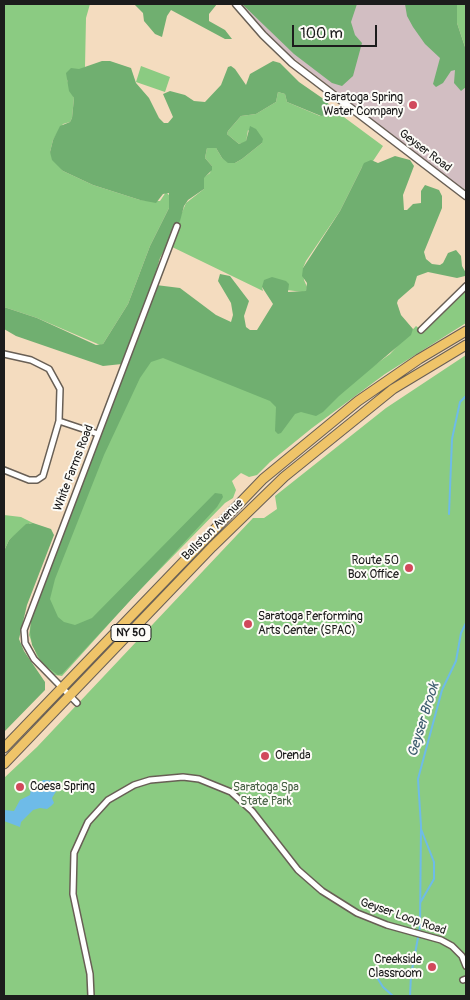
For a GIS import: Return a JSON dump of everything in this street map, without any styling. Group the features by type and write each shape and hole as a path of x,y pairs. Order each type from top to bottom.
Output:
{"highway":[{"name":"Ballston Avenue","path":"4,748 263,479 358,401 419,359 466,331"},
{"name":"Ballston Avenue","path":"4,764 74,699 212,547 284,477 393,389 466,345"}],"street":[{"name":"Geyser Road","path":"236,4 263,35 292,63 466,196"},
{"name":"White Farms Road","path":"74,699 34,659 25,643 24,630 177,226"},
{"path":"421,330 466,286"},
{"path":"4,354 31,360 49,369 60,389 59,421 43,476 37,480 28,480 4,470"},
{"path":"59,421 98,434"},
{"name":"Geyser Loop Road","path":"91,996 90,974 73,894 74,853 88,822 108,800 134,785 150,780 183,777 199,779 231,792 252,811 298,870 322,890 357,914 422,934 452,946 462,956 466,966"}],"shaded area":[{"path":"240,4 452,4 466,75 466,193 274,43"}],"green space":[{"path":"4,4 90,4 86,18 85,67 67,80 74,98 72,118 70,122 63,124 53,140 50,152 63,171 93,185 140,200 160,201 166,192 171,197 169,208 150,246 128,304 103,344 100,345 37,318 4,307"},
{"path":"134,4 217,4 209,14 209,21 225,30 232,39 225,39 171,10 167,16 162,37 155,34 144,21 143,13"},
{"path":"242,4 357,4 351,22 355,35 362,43 353,76 342,86 332,83 294,54"},
{"path":"405,4 457,4 457,23 466,50 466,87 461,91 454,83 455,70 451,71 443,83 436,87 433,84 440,58 425,44 413,27 407,16"},
{"path":"457,4 466,4 466,50 457,23"},
{"path":"102,61 110,61 131,68 136,83 149,98 159,118 164,123 168,123 173,117 163,94 170,91 185,95 194,101 205,102 221,85 228,67 231,66 235,69 246,85 250,74 273,61 280,63 299,82 325,100 333,109 328,115 321,116 287,102 285,94 278,92 276,102 256,114 241,116 228,131 227,134 239,144 246,141 250,126 256,129 263,139 262,143 242,159 235,163 228,163 222,158 216,148 207,148 205,158 212,166 212,170 204,178 204,189 188,200 184,206 180,221 160,258 153,283 156,285 180,288 216,315 231,322 233,315 231,303 218,281 220,274 230,276 249,301 244,316 246,327 250,330 257,330 273,304 262,287 264,280 272,277 286,281 289,284 288,292 306,291 307,283 302,276 303,268 340,211 364,163 371,160 378,163 395,156 410,160 414,166 403,195 404,210 407,210 413,204 421,203 421,191 425,185 439,190 442,196 442,208 424,252 426,259 432,264 440,265 448,253 456,250 461,256 462,266 466,273 465,276 457,278 428,272 417,276 414,286 397,303 401,315 413,329 411,335 339,396 323,412 316,416 301,412 295,414 281,433 278,434 275,431 276,407 270,401 163,358 151,362 140,378 104,455 55,579 50,599 58,617 64,622 75,625 92,618 215,493 222,494 223,497 217,507 62,674 58,675 42,663 32,645 30,632 32,613 122,364 103,366 16,336 4,329 4,307 37,318 96,345 103,344 128,304 150,246 169,208 169,193 163,194 156,203 140,200 93,185 63,171 52,160 50,152 53,140 60,126 70,122 72,118 74,98 69,91 66,73 71,68 79,69"},
{"path":"141,66 170,77 165,92 136,82"},
{"path":"278,92 285,94 287,102 320,116 331,113 333,109 383,146 373,161 362,167 340,211 306,261 303,268 307,287 306,291 303,292 262,287 263,291 168,245 186,203 204,189 203,178 210,173 212,166 205,158 207,148 216,148 222,158 235,163 242,159 262,143 248,130 246,142 239,144 227,134 228,131 241,116 256,114 276,102"},
{"path":"466,289 466,323 385,374 312,428 257,475 249,477 241,473 232,481 236,490 233,498 225,503 134,596 62,676 54,675 45,668 37,656 29,635 32,615 144,323 308,413 390,354 416,326 424,332"},
{"name":"Saratoga Spa State Park","path":"466,355 466,996 4,996 4,778 37,747 253,518 264,518 277,509 275,496 386,408"},
{"path":"4,515 21,517 33,523 30,523 9,540 4,551"},
{"path":"33,523 51,529 54,535 27,605 19,639 24,651 45,682 45,690 4,732 4,551 9,540 26,524"}],"water":[{"path":"44,780 57,781 57,790 52,798 54,803 47,809 33,810 21,822 20,827 4,821 4,810 14,811 20,800 30,795 31,788"}],"waterway":[{"name":"Geyser Brook","path":"449,514 452,439 460,402 466,396"},
{"name":"Geyser Brook","path":"410,996 411,975 420,927 421,826 418,779 442,690 456,661 461,633 466,623"},
{"name":"Geyser Brook","path":"420,903 434,879 434,862 421,829"},
{"path":"371,968 383,987 393,996"}],"place":[{"name":"Saratoga Spring Water Company","path":"413,105"},
{"name":"Route 50 Box Office","path":"409,568"},
{"name":"Saratoga Performing Arts Center (SPAC)","path":"248,624"},
{"name":"Orenda","path":"265,756"},
{"name":"Coesa Spring","path":"20,787"},
{"name":"Creekside Classroom","path":"432,967"}]}
